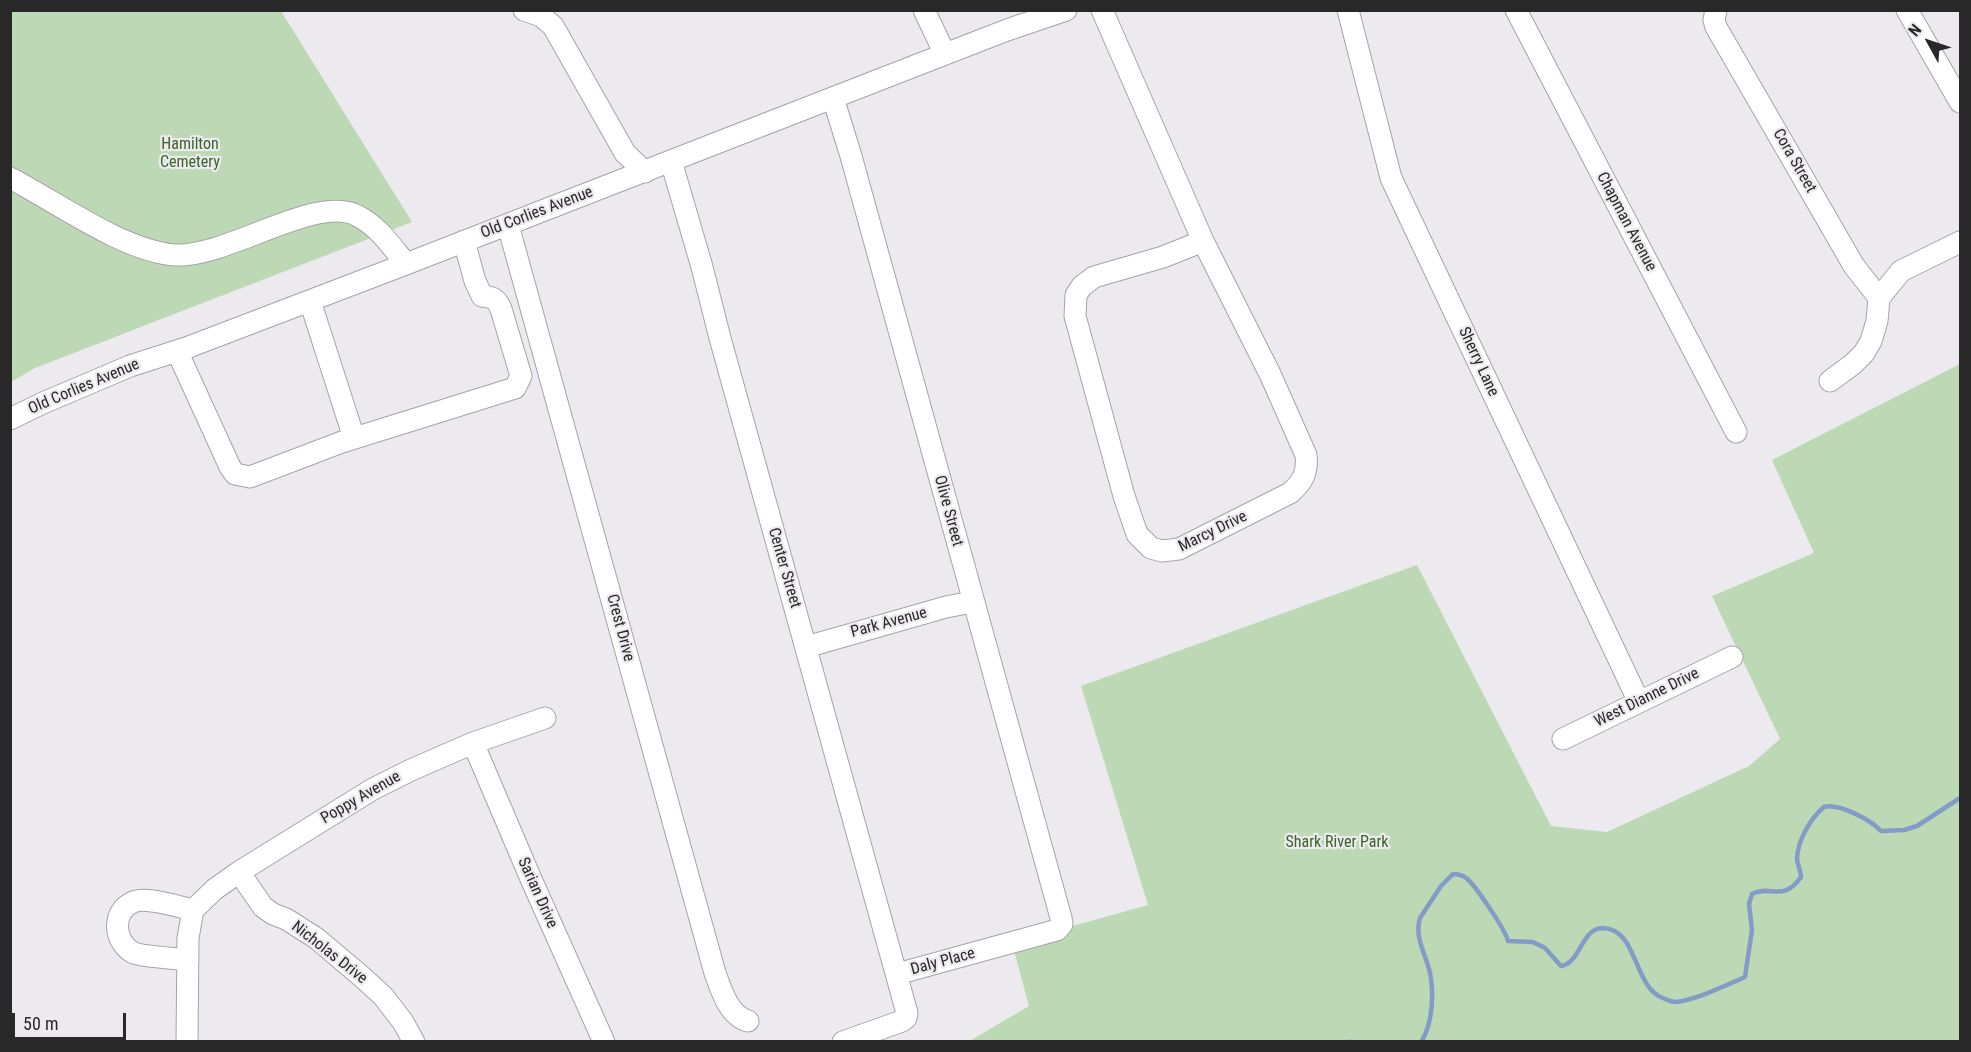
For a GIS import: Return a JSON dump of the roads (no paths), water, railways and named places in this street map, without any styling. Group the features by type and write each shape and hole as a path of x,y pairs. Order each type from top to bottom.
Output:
{"street":[{"path":"524,10 541,16 553,26 625,153 645,172"},
{"path":"924,10 945,54"},
{"name":"Old Corlies Avenue","path":"10,419 130,366 177,351 310,301 945,54 1066,10"},
{"name":"Marcy Drive","path":"1102,10 1203,241 1270,374 1306,455 1305,476 1290,493 1179,549 1162,551 1150,548 1137,534 1124,496 1078,327 1074,302 1082,286 1094,277 1163,257 1203,241"},
{"name":"Sherry Lane","path":"1348,10 1391,178 1639,702"},
{"name":"Chapman Avenue","path":"1516,10 1736,432"},
{"path":"1907,10 1960,102"},
{"name":"Cora Street","path":"1715,15 1854,266 1879,298"},
{"name":"Olive Street","path":"833,98 851,156 1062,924"},
{"name":"Center Street","path":"671,161 897,974"},
{"path":"10,178 121,239 146,249 174,255 200,254 286,223 334,210 357,215 372,226 406,264"},
{"name":"Crest Drive","path":"508,225 715,973 728,1005 743,1020 748,1021"},
{"path":"177,351 213,432 235,474 250,477 354,438 515,388 521,376 501,309 497,300 482,296 464,242"},
{"path":"1830,381 1853,364 1871,341 1877,321 1879,298 1902,271 1960,242"},
{"path":"310,301 354,438"},
{"name":"Park Avenue","path":"806,647 935,610 972,602"},
{"name":"West Dianne Drive","path":"1563,739 1732,657"},
{"name":"Poppy Avenue","path":"193,910 215,889 239,872 373,789 473,743 546,718"},
{"name":"Sarian Drive","path":"473,743 526,869 604,1041"},
{"name":"Nicholas Drive","path":"239,872 263,907 316,938 383,996 414,1041"},
{"path":"187,1041 188,960 188,938 193,910 161,902 132,902 124,909 117,928 117,936 123,945 142,956 188,960"},
{"name":"Daly Place","path":"843,1041 906,1018 907,1013 897,974 1057,930 1062,924"}],"waterway":[{"path":"1421,1042 1430,1018 1432,990 1430,973 1419,939 1420,918 1441,886 1453,874 1464,877 1476,889 1496,918 1508,941 1533,942 1545,948 1561,966 1573,959 1585,939 1596,930 1603,928 1614,931 1623,938 1653,992 1671,1001 1684,1001 1745,977 1752,930 1749,904 1752,894 1759,891 1783,891 1795,885 1801,877 1797,858 1802,837 1824,807 1830,806 1854,813 1881,831 1904,830 1917,826 1960,798"},
{"path":"1346,1042 1354,1042"}],"park label":[{"name":"Hamilton Cemetery","path":"190,154"},
{"name":"Shark River Park","path":"1337,843"}]}
